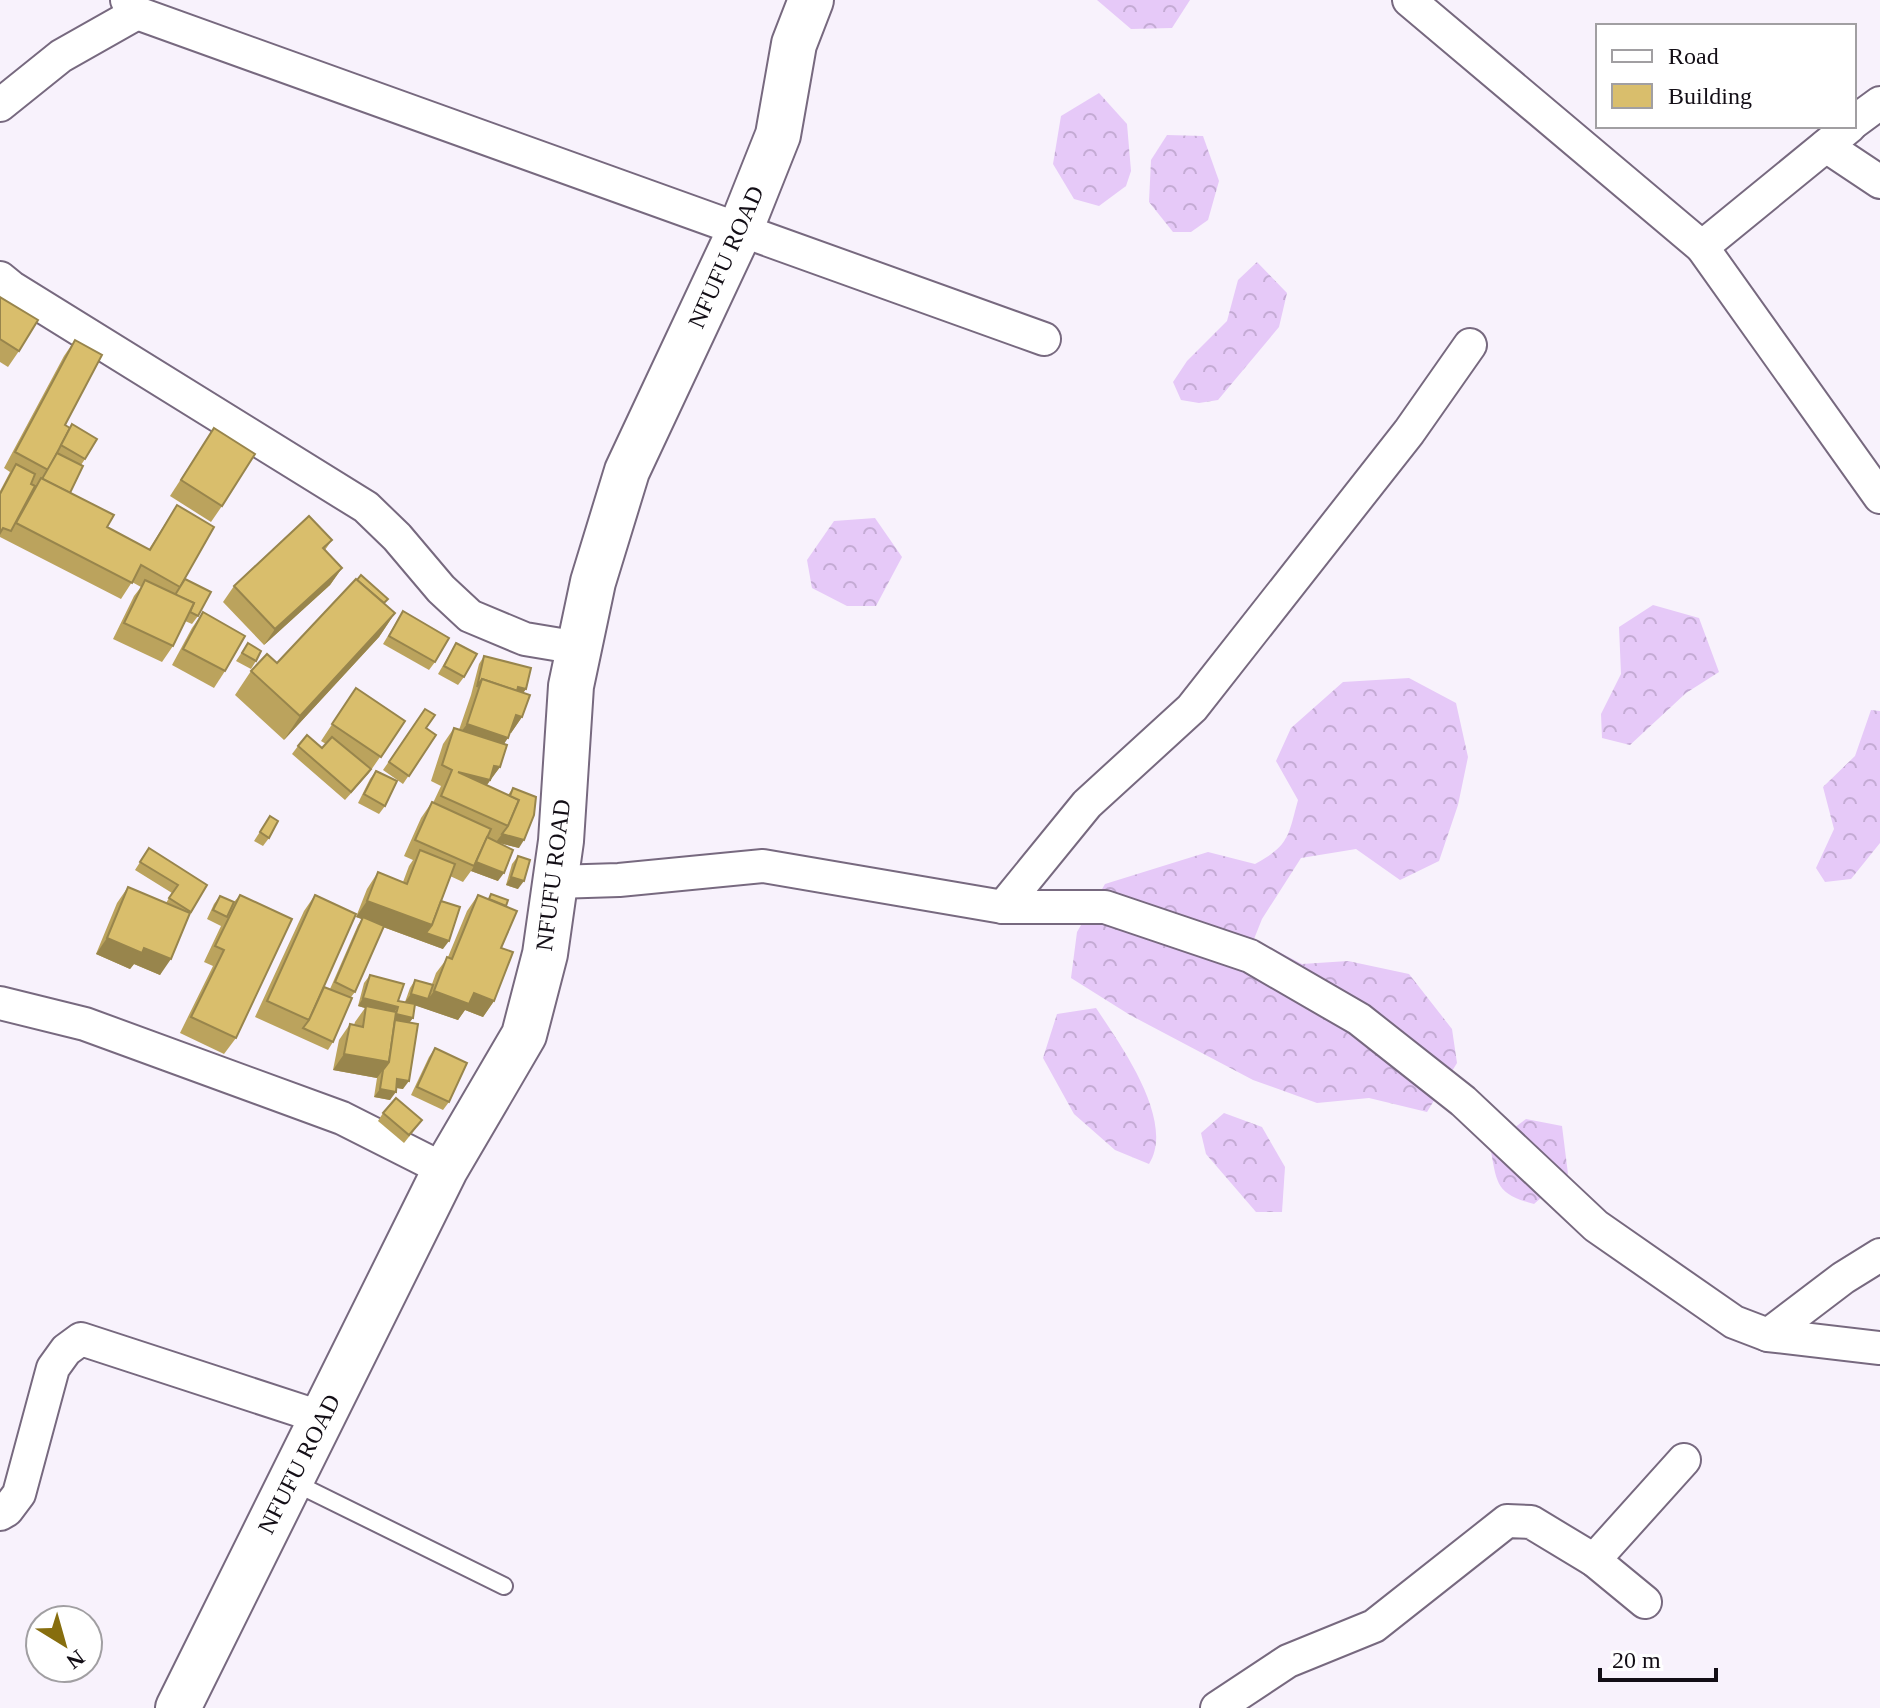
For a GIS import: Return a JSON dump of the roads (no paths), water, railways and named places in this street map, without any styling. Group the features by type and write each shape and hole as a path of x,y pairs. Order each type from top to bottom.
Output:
{"street":[{"name":"NFUFU ROAD","path":"178,1708 445,1170 524,1035 545,954 561,841 571,686 593,582 627,471 741,228 778,135 794,44 811,0"},
{"path":"1409,0 1702,247 1880,497"},
{"path":"0,105 61,56 132,6 1044,339"},
{"path":"1856,121 1880,103"},
{"path":"1702,247 1843,131 1880,182"},
{"path":"0,278 366,507 470,616 525,639 579,648"},
{"path":"1003,907 1087,804 1192,708 1409,432 1470,345"},
{"path":"555,882 619,880 763,866 1003,907 1105,907 1250,956 1359,1019 1463,1101 1596,1226 1734,1322 1768,1335 1880,1348"},
{"path":"0,1003 85,1024 342,1118 445,1170"},
{"path":"1768,1335 1843,1278 1880,1255"},
{"path":"0,1514 19,1494 53,1368 66,1350 81,1339 323,1418"},
{"path":"1594,1560 1684,1460"},
{"path":"1217,1708 1288,1661 1374,1626 1507,1521 1531,1522 1594,1560 1645,1602"}],"lane":[{"path":"290,1480 504,1586"}]}
